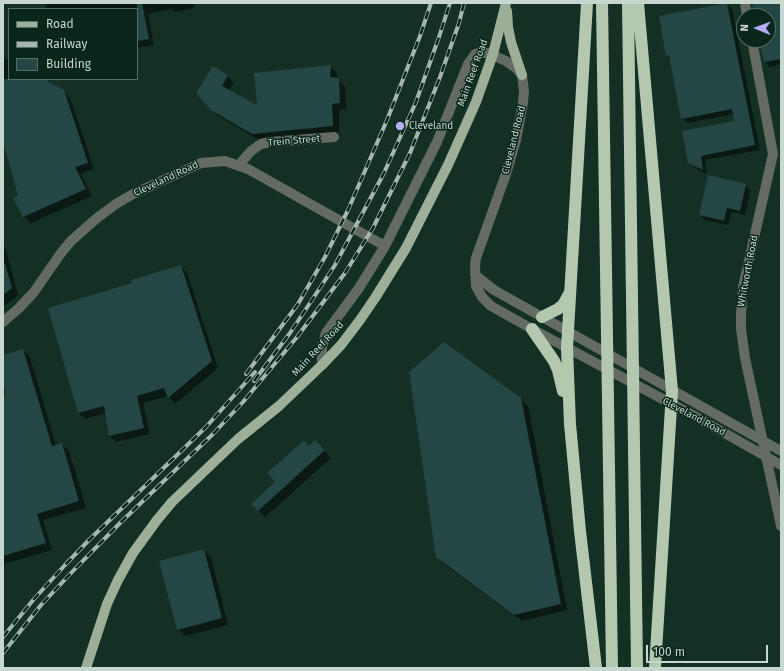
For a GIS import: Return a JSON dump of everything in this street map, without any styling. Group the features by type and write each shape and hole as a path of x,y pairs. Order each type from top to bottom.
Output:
{"highway":[{"path":"587,3 567,348 570,424 580,531 596,668"},
{"path":"602,3 612,668"},
{"path":"628,3 637,668"},
{"path":"638,3 672,391 655,668"},
{"path":"542,316 558,310 568,299 570,293"},
{"path":"532,330 550,355 558,370 564,395 570,448 574,467"}],"main road":[{"name":"Main Reef Road","path":"86,668 97,632 110,598 133,554 157,520 172,502 232,444 279,406 341,345 360,320 406,248 448,165 476,102 493,54 506,3"},
{"path":"506,3 510,37 522,75"}],"street":[{"name":"Whitworth Road","path":"754,48 777,153 743,287 741,314 742,344 781,526"},
{"path":"322,365 322,347 326,333 359,288 385,246 438,142 468,64 475,54 485,52 493,54 513,65 522,75"},
{"name":"Cleveland Road","path":"522,75 524,91 523,103 516,140 506,174 479,248 475,265 476,286 485,301 532,330 781,465"},
{"name":"Trein Street","path":"239,165 251,151 261,144 334,137"},
{"name":"Cleveland Road","path":"3,322 34,292 71,241 97,218 116,204 159,181 201,162 225,161 239,165 268,179 385,246"},
{"name":"Cleveland Road","path":"475,275 494,290 781,451"}],"building":[{"path":"137,3 142,3 149,39 138,41"},
{"path":"727,3 755,145 701,156 703,170 688,163 682,131 734,121 732,109 681,119 669,55 666,56 659,16"},
{"path":"752,3 781,3 781,59 764,62 761,48 776,48 776,8 753,8"},
{"path":"331,65 330,77 339,78 340,103 332,104 333,126 252,134 211,110 196,93 213,66 228,75 222,86 257,105 254,73"},
{"path":"3,79 46,80 64,90 88,163 75,167 86,189 23,217 13,198 18,196 3,141"},
{"path":"708,175 746,184 740,211 727,208 724,221 699,215"},
{"path":"5,263 12,288 3,295 3,264"},
{"path":"181,265 212,361 168,398 164,388 137,396 144,428 109,436 104,406 78,413 48,308 132,283 131,280"},
{"path":"444,342 521,398 561,604 514,615 436,557 409,372"},
{"path":"23,349 52,446 62,443 79,501 37,514 46,543 3,556 3,395 6,394 3,384 3,355"},
{"path":"304,440 309,446 315,440 325,450 258,511 251,504 275,482 267,473"},
{"path":"204,549 222,618 177,630 159,561"}],"railway":[{"path":"246,374 298,304 325,257 348,210 387,120 420,36 431,3"},
{"path":"254,381 290,333 335,265 384,173 416,102 450,3"},
{"path":"3,653 41,605 72,572 121,522 213,434 243,402 297,337 345,273 373,228 410,153 440,77 459,23 464,3"},
{"path":"3,637 34,599 65,565 206,427 255,372"}],"place":[{"name":"Cleveland","path":"400,126"}]}
